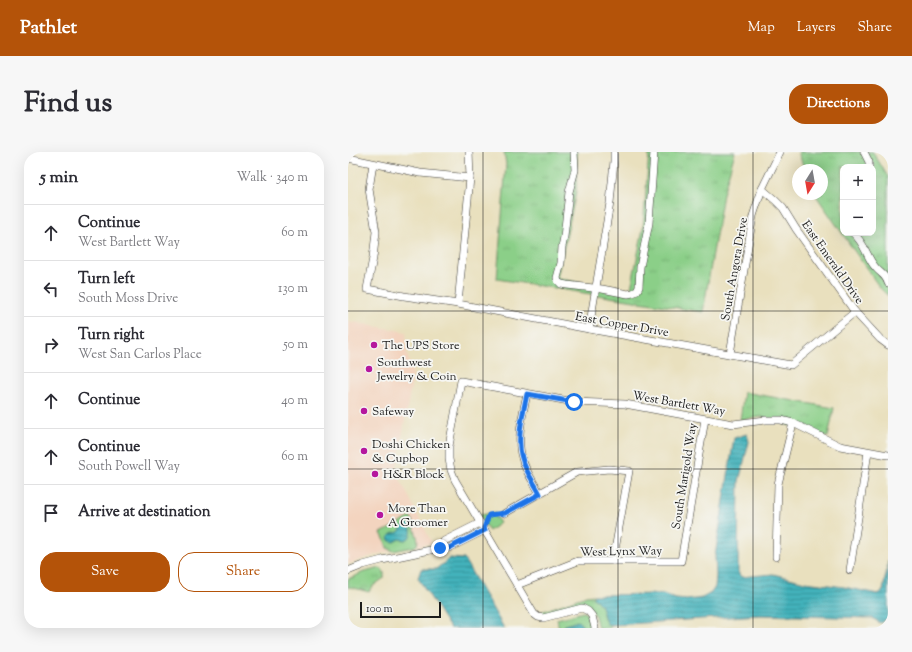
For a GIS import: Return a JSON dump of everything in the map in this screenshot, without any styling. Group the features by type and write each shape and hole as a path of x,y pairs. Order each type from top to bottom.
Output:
{"street":[{"path":"458,304 470,178 469,152"},
{"path":"574,152 576,170 569,192 558,281 561,284 628,294 637,291 639,287 640,267 649,223 654,152"},
{"path":"589,329 610,203 614,152"},
{"name":"South Angora Drive","path":"730,354 753,216 762,189 780,152"},
{"path":"864,152 869,164"},
{"path":"348,158 420,173 470,178"},
{"name":"East Copper Drive","path":"373,164 369,189 376,232 374,258 367,289 458,304 791,365 855,312"},
{"name":"East Emerald Drive","path":"762,189 776,200 783,208 855,312 888,345"},
{"path":"856,236 860,240 877,270 886,278 888,283"},
{"name":"West Bartlett Way","path":"483,527 455,480 449,459 449,446 461,381 574,402 625,404 733,424 766,420 781,420 793,423 840,446 888,455"},
{"path":"527,394 520,428 520,451 525,467 540,494"},
{"name":"South Marigold Way","path":"681,561 704,419"},
{"path":"776,557 778,484 793,423"},
{"path":"850,570 868,452"},
{"path":"505,513 577,472 609,469 629,471 614,561"},
{"path":"348,571 382,560 440,548 444,541 483,527 534,614 543,618 582,608 588,611 592,616 595,628"},
{"name":"West Lynx Way","path":"517,585 578,561 681,561"}],"path":[{"path":"483,527 489,515 505,513"}],"shaded area":[{"path":"348,321 406,332 407,354 413,375 396,471 432,543 378,554 348,564"}],"green space":[{"path":"504,152 577,152 576,192 557,278 630,293 643,229 649,152 735,152 723,194 703,312 497,279 506,164"},
{"path":"798,152 873,152 888,177 888,296 880,288 844,236 876,236 876,164 840,164 840,230 819,200 828,200 828,164 803,164"},
{"path":"744,392 834,408 828,437 762,417 740,420"},
{"path":"495,513 495,516 500,523 489,531 479,515"},
{"path":"411,517 418,540 417,545 414,547 393,551 387,548 381,533"},
{"path":"381,568 384,572 384,578 373,586 369,592 350,587 348,588 348,579 364,572"},
{"path":"594,595 593,598 602,608 605,619 610,625 610,628 598,628 594,613 585,606 580,605 543,615 538,613 586,596"},
{"path":"583,612 587,614 592,628 583,628 582,625 565,625 564,628 559,628 557,619"}],"water":[{"path":"747,434 749,442 739,481 738,572 741,577 773,574 805,582 844,587 878,594 883,591 888,560 888,619 881,623 873,618 759,615 613,625 607,624 601,607 593,598 594,595 663,594 676,599 687,600 702,598 711,593 715,587 715,556 734,438"},
{"path":"406,524 409,524 411,530 411,535 409,538 405,540 399,539 394,542 388,539 391,534 399,532"},
{"path":"450,558 464,559 504,628 450,628 418,578 421,569 436,569"},
{"path":"578,621 583,628 564,628 565,625"}],"place":[{"name":"The UPS Store","path":"374,345"},
{"name":"Southwest Jewelry & Coin","path":"369,369"},
{"name":"Safeway","path":"364,411"},
{"name":"Doshi Chicken & Cupbop","path":"364,451"},
{"name":"H&R Block","path":"375,474"},
{"name":"More Than A Groomer","path":"380,515"}],"route":[{"path":"440,548 449,548 485,530 484,528 489,515 505,513 540,494 525,467 520,451 520,428 527,394 574,402"}]}
